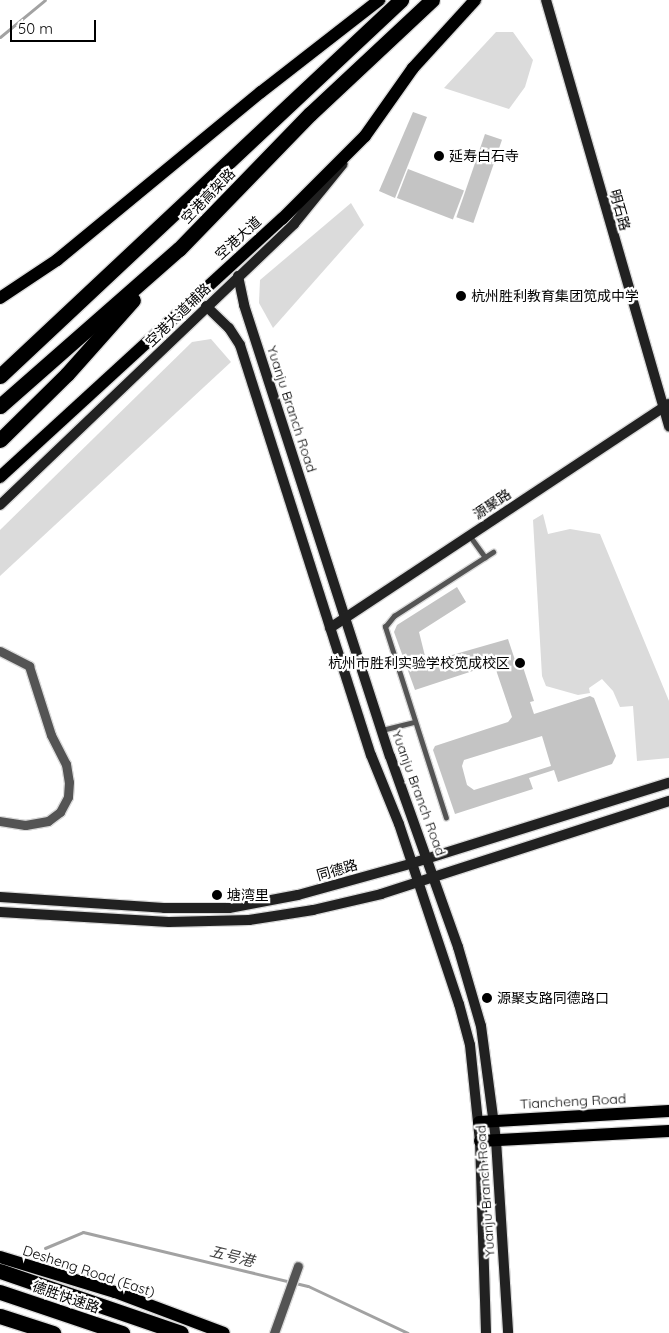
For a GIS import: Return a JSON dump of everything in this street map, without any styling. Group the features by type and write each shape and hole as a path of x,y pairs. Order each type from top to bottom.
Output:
{"highway":[{"name":"空港高架路","path":"0,376 79,304 401,0"},
{"name":"空港高架路","path":"0,406 179,249 310,114 432,0"},
{"path":"0,440 67,374 179,249"},
{"path":"0,362 79,304"},
{"path":"0,1271 181,1333"},
{"name":"德胜快速路","path":"0,1292 122,1333"},
{"path":"0,1316 53,1333"}],"main road":[{"path":"3,295 57,260 261,92 379,0"},
{"name":"空港大道","path":"0,477 282,219 365,136 413,68 475,0"},
{"name":"Tiancheng Road","path":"479,1122 669,1111"},
{"path":"480,1141 669,1131"},
{"name":"Desheng Road (East)","path":"0,1257 49,1274 115,1292 224,1333"}],"street":[{"name":"明石路","path":"546,0 665,406 669,427"},
{"name":"空港大道辅路","path":"0,504 294,224 365,136"},
{"name":"Yuanju Branch Road","path":"238,276 244,305 382,730 435,877 481,1026 496,1140 508,1333"},
{"name":"Yuanju Branch Road","path":"206,306 229,328 240,345 371,754 413,863 470,1045 479,1122 486,1333"},
{"name":"源聚路","path":"330,628 665,406"},
{"path":"0,651 29,666 51,734 66,764 69,782 68,798 60,812 48,821 25,824 0,821"},
{"name":"同德路","path":"0,896 164,908 229,908 298,895 413,863 669,782"},
{"path":"0,912 169,922 249,920 312,910 419,882 669,801"},
{"path":"274,1333 298,1266"}],"lane":[{"path":"470,535 485,557"},
{"path":"446,818 386,632 386,624 492,552"},
{"path":"382,730 415,722"}],"shaded area":[{"path":"496,32 513,32 533,60 525,87 509,109 444,88"},
{"path":"351,203 364,225 273,328 259,303 260,280"},
{"path":"211,339 231,362 0,576 0,530 192,342"},
{"path":"543,514 548,534 570,529 600,534 669,701 669,758 637,761 633,706 620,707 613,691 602,679 589,688 590,693 578,695 546,686 542,676 533,520"}],"building":[{"path":"413,112 427,117 395,198 379,191"},
{"path":"485,134 502,140 473,223 456,217"},
{"path":"408,169 464,191 453,219 397,198"},
{"path":"457,587 466,602 419,632 425,656 431,661 508,639 518,669 523,667 534,701 530,702 534,714 590,696 594,698 616,756 612,764 558,782 554,770 529,778 533,789 455,814 433,750 435,746 508,722 512,717 495,667 491,665 415,690 394,632 397,625","holes":["542,736 551,766 474,790 467,785 462,766 464,760"]}],"waterway":[{"path":"0,37 45,0"},
{"name":"五号港","path":"45,1248 83,1232 308,1286 408,1333"}],"place":[{"name":"延寿白石寺","path":"439,156"},
{"name":"杭州胜利教育集团笕成中学","path":"461,296"},
{"name":"杭州市胜利实验学校笕成校区","path":"520,663"},
{"name":"塘湾里","path":"217,895"},
{"name":"源聚支路同德路口","path":"487,998"}]}
